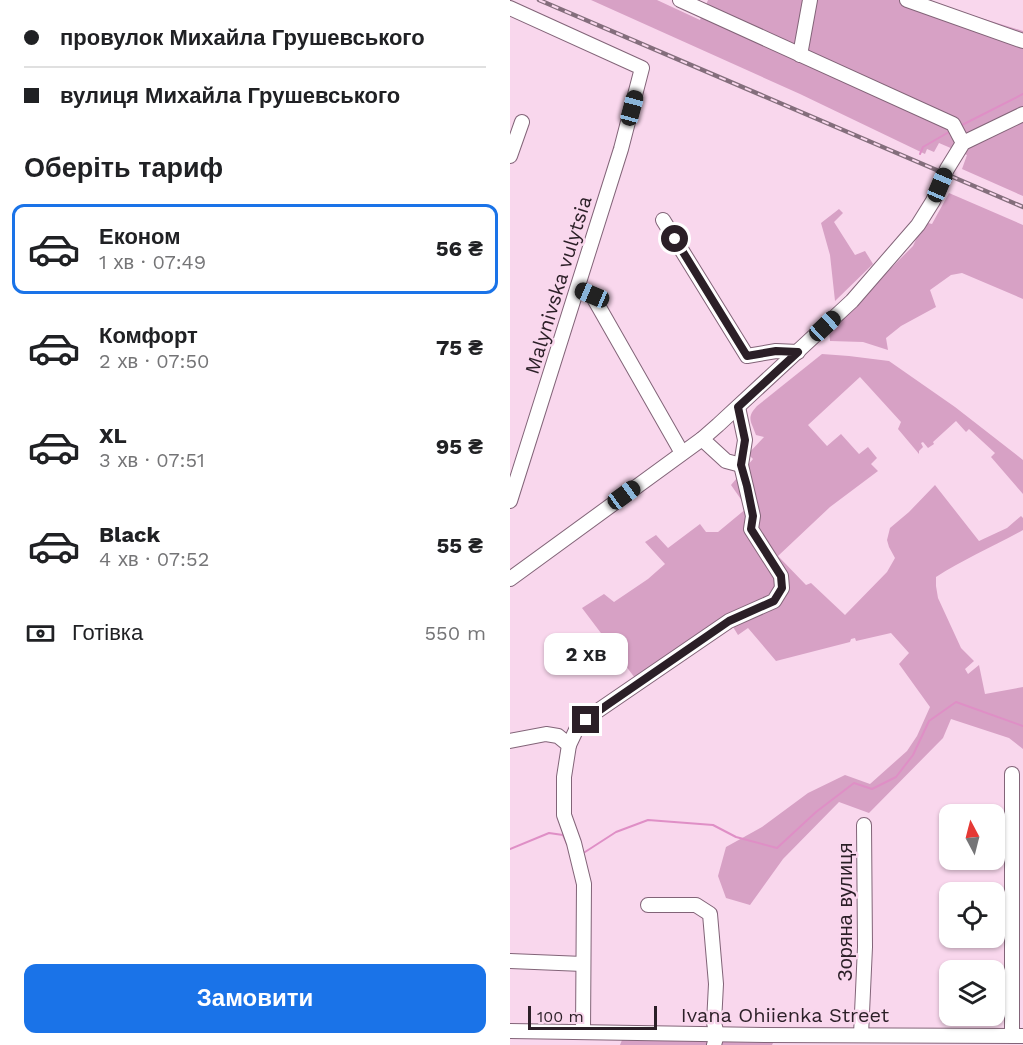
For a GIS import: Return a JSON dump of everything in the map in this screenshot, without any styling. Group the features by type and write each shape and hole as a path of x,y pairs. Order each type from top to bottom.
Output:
{"street":[{"path":"680,0 953,124 963,143"},
{"path":"800,55 810,0"},
{"path":"907,0 1023,41"},
{"name":"Malynivska vulytsia","path":"510,8 642,68 621,149 510,501"},
{"path":"510,579 702,439 738,407 852,301 918,225 963,143 1023,114"},
{"path":"510,156 522,122"},
{"path":"663,220 747,356 776,351 798,352"},
{"path":"578,289 592,295 682,453"},
{"path":"583,1032 584,884 574,843 564,815 564,777 569,745 577,728 596,712 729,621 774,601 782,588 781,576 751,529 753,516 741,465 745,440 738,407"},
{"path":"702,439 726,461 741,465"},
{"path":"510,741 546,734 558,736 569,745"},
{"path":"1012,774 1018,1036"},
{"name":"Зоряна вулиця","path":"861,1035 865,947 864,825"},
{"path":"648,905 696,905 710,914 716,984 715,1040"},
{"path":"510,961 583,964"},
{"name":"Ivana Ohiienka Street","path":"510,1031 583,1032 715,1040 861,1035 1018,1036"}],"shaded area":[{"path":"591,0 657,0 700,20 708,0 923,0 1023,31 1023,196 962,169 967,155 939,143 934,152 927,149 925,154 800,94"},
{"path":"949,193 1023,225 1023,299 962,273 951,275 930,290 936,307 901,326 886,338 888,350 863,342 830,341 829,330 913,246 924,222 932,224"},
{"path":"839,209 843,213 834,222 855,255 865,251 873,264 835,301 830,255 821,223"},
{"path":"822,354 889,361 955,407 1023,460 1023,494 991,457 995,453 969,429 966,432 956,421 928,448 923,442 921,443 923,447 919,454 898,429 901,422 860,377 808,425 827,446 841,434 859,454 868,447 877,458 871,464 878,471 830,507 778,556 806,585 811,583 845,615 887,572 895,558 887,540 890,528 935,485 979,541 1007,528 1021,516 1023,530 936,577 936,586 938,598 961,648 974,661 965,669 968,674 979,665 985,694 1023,687 1023,749 1009,738 951,719 943,738 869,813 839,802 783,859 750,905 726,898 718,876 726,847 762,827 808,793 845,775 870,784 907,751 917,736 930,707 899,664 909,653 891,633 856,641 855,638 850,642 776,661 748,628 738,635 730,622 638,682 582,608 604,594 614,602 648,579 665,564 645,542 656,535 668,548 700,524 706,532 718,532 747,508 731,485 753,459 748,454 764,437 756,435 750,420 752,414 757,406"},
{"path":"622,1040 773,1043 772,1045 620,1045"}],"waterway":[{"path":"962,125 1023,94"},
{"path":"920,154 923,147 949,132"},
{"path":"585,852 616,832 648,820 713,825 736,837 777,848 816,812 854,783 872,789 896,777 913,755 929,721 956,702 1023,726"},
{"path":"510,849 549,833 563,835 568,846"}],"railway":[{"path":"539,0 1023,207"}],"route":[{"path":"586,720 729,621 774,601 782,588 781,576 751,529 753,516 741,465 745,440 738,407 798,352 776,351 747,356 675,239"}]}
